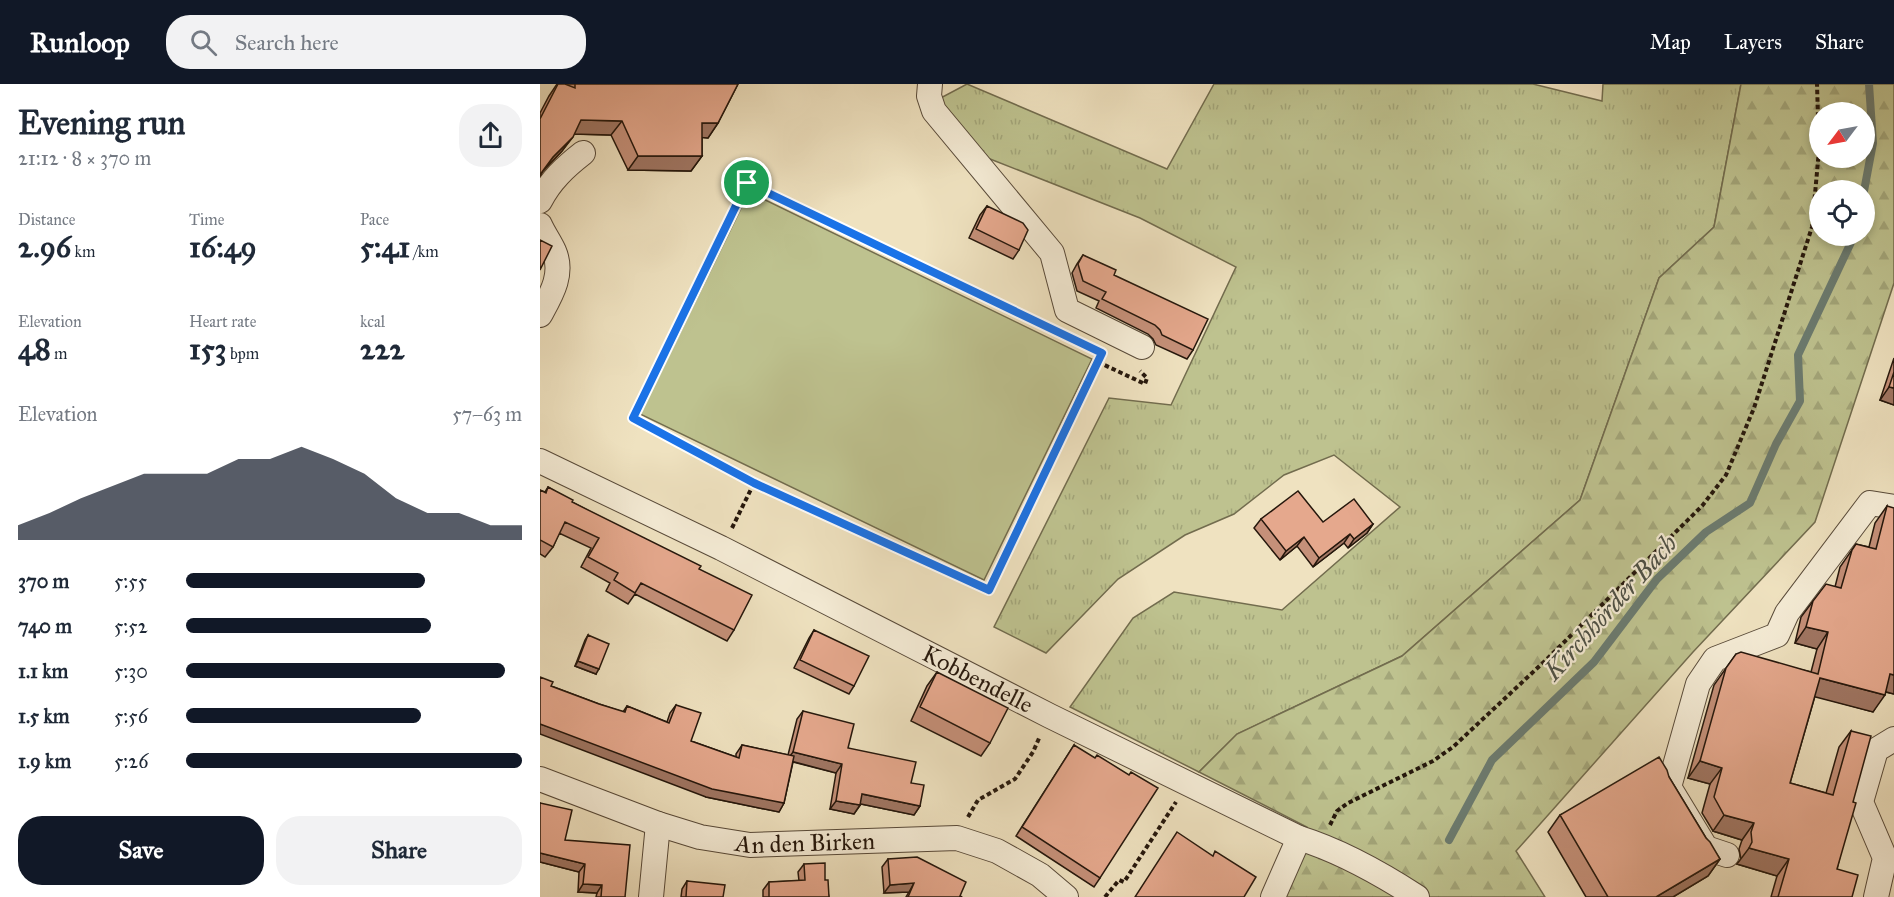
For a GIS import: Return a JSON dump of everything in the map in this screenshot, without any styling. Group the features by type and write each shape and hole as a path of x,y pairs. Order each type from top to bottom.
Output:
{"street":[{"path":"930,84 929,96 934,111 1052,253 1067,310 1142,347"},
{"path":"540,201 554,179 583,153"},
{"path":"540,225 554,250 558,261 558,273 556,284 540,315"},
{"name":"Kobbendelle","path":"540,460 721,548 1050,716 1383,876 1417,897"},
{"path":"1727,855 1706,848 1669,787 1698,684 1715,659 1777,635 1787,613 1870,503 1894,507"},
{"path":"1876,897 1885,858 1861,802 1876,750 1894,739"},
{"name":"An den Birken","path":"540,779 658,824 700,837 750,845 957,838 997,851 1040,875 1066,897"},
{"path":"651,897 658,824"},
{"path":"1273,897 1310,841"}],"path":[{"path":"1310,841 1337,811 1348,803 1433,761 1453,747 1548,658 1694,514 1726,475 1754,408 1812,227 1820,150 1817,84"},
{"path":"747,183 1102,353 989,590 754,483 633,418 747,183"},
{"path":"742,509 754,483"},
{"path":"978,800 1015,779 1033,752 1050,716"},
{"path":"1105,897 1119,880 1124,882 1187,783"}],"green space":[{"path":"967,84 1167,169 1214,84 1533,84 1602,101 1603,84 1741,84 1714,227 1659,278 1580,500 1402,656 1237,734 1199,772 1070,707 1133,618 1174,592 1282,610 1400,507 1334,455 1284,475 1234,514 1185,535 1118,579 1046,653 994,627 1109,398 1171,405 1236,267 1140,218 980,155 935,101"},
{"path":"1741,84 1894,84 1894,283 1815,522 1693,652 1516,851 1545,897 1280,897 1307,827 1199,772 1237,734 1402,656 1580,500 1659,278 1714,227"},
{"path":"749,192 1092,359 984,580 640,414"}],"building":[{"path":"558,84 575,88 575,84 738,84 718,123 702,123 702,156 638,156 622,121 581,120 573,137 553,157 540,176 540,119"},
{"path":"987,206 1023,223 1028,230 1019,250 976,229"},
{"path":"540,240 552,246 540,270"},
{"path":"1083,255 1116,270 1114,275 1208,319 1193,350 1162,335 1155,325 1102,299 1106,292 1083,281 1078,264"},
{"path":"1894,372 1894,388 1889,387"},
{"path":"548,487 573,500 572,502 701,566 699,569 752,595 734,630 641,583 635,593 614,580 618,573 588,557 599,538 565,522 553,547 540,540 540,490 546,493"},
{"path":"1298,491 1323,522 1354,499 1373,524 1354,539 1350,534 1319,558 1304,537 1286,551 1261,519"},
{"path":"1887,506 1894,508 1894,675 1890,674 1885,695 1820,678 1790,783 1833,795 1851,731 1871,736 1853,802 1856,803 1837,869 1858,875 1852,897 1778,897 1789,859 1749,848 1754,823 1724,815 1714,797 1722,768 1700,761 1726,668 1736,654 1741,652 1818,674 1828,632 1806,627 1813,601 1826,584 1841,588 1852,550 1856,544 1876,549"},
{"path":"814,630 869,656 854,686 800,660"},
{"path":"588,635 609,644 599,669 578,661"},
{"path":"937,672 1008,708 990,743 920,707"},
{"path":"540,677 553,682 551,686 599,704 625,712 627,706 669,723 676,705 701,713 691,741 739,758 742,745 794,756 784,803 712,789 540,724"},
{"path":"803,711 854,724 848,748 916,762 911,783 924,785 920,806 862,794 860,805 836,801 842,764 793,752"},
{"path":"1074,745 1095,758 1097,755 1129,775 1131,772 1158,788 1100,878 1022,827"},
{"path":"1659,757 1720,859 1656,897 1608,897 1560,815"},
{"path":"540,803 572,810 565,840 630,845 625,897 601,897 602,885 583,884 585,864 540,853"},
{"path":"1177,832 1213,856 1215,851 1256,877 1244,897 1135,897"},
{"path":"917,857 966,882 960,896 962,897 908,897 914,883 890,885 888,859"},
{"path":"825,863 825,880 828,880 829,897 769,897 769,882 805,880 804,864"},
{"path":"687,881 725,885 723,897 686,897"}],"waterway":[{"name":"Kirchhörder Bach","path":"1866,180 1873,143 1869,84"},
{"name":"Kirchhörder Bach","path":"1449,840 1492,760 1594,662 1657,579 1706,532 1750,503 1776,444 1800,401 1798,355 1849,246"}],"route":[{"path":"747,183 1102,353 989,590 754,483 633,418 747,183"}]}
